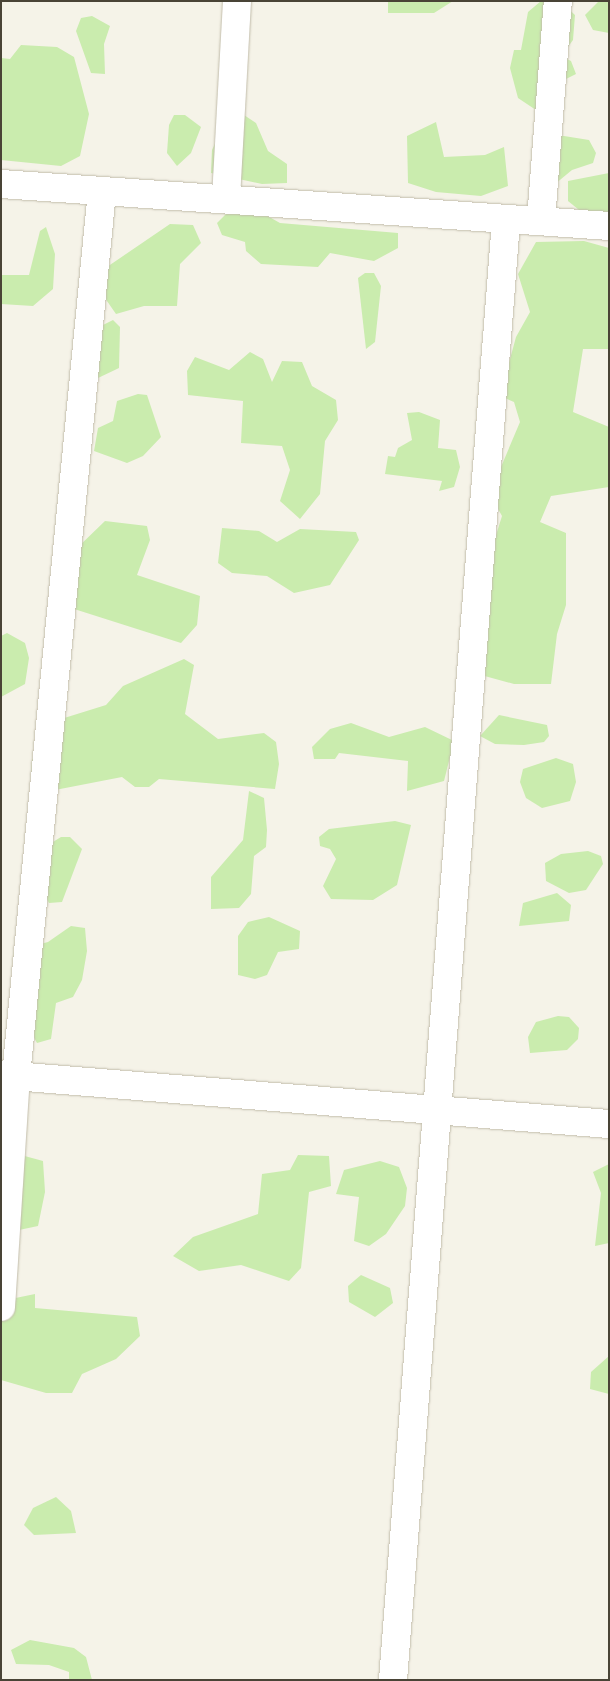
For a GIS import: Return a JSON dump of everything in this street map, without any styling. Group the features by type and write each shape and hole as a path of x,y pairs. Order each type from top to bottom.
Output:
{"street":[{"path":"226,198 237,1"},
{"path":"541,220 558,1"},
{"path":"1,184 226,198 506,221 541,220 609,226"},
{"path":"1,1307 9,1076 102,190"},
{"path":"393,1680 506,221"},
{"path":"9,1076 609,1124"}],"green space":[{"path":"388,1 453,1 434,13 388,13"},
{"path":"541,1 560,1 575,15 573,40 561,56 571,61 576,74 562,81 539,112 518,98 510,68 514,50 521,50 528,12"},
{"path":"599,1 609,1 609,33 593,30 585,15"},
{"path":"92,16 110,26 104,44 105,74 91,73 76,31 81,18"},
{"path":"21,45 57,47 74,57 89,114 80,156 61,166 1,160 1,58 10,59"},
{"path":"238,111 256,123 268,151 287,164 287,183 262,184 211,173 212,150 224,125"},
{"path":"174,115 185,115 201,127 191,153 177,166 167,153 169,125"},
{"path":"436,122 444,157 485,155 504,147 508,186 481,196 436,192 408,183 407,136"},
{"path":"539,132 589,140 596,153 593,163 572,170 549,189 532,181 532,150"},
{"path":"609,173 609,227 600,227 568,201 568,181"},
{"path":"253,208 280,223 398,233 398,248 374,261 330,253 318,267 261,264 246,251 245,242 222,235 217,223 226,214"},
{"path":"170,224 193,225 201,243 180,264 177,306 144,306 116,314 100,291 104,269"},
{"path":"46,227 55,254 53,289 33,306 1,304 1,275 29,275 40,231"},
{"path":"584,241 609,248 609,349 583,349 573,412 609,427 609,487 551,496 540,522 566,533 566,605 557,634 551,684 514,684 481,675 491,551 502,516 497,507 498,474 520,422 514,402 500,396 516,337 530,312 518,274 536,242"},
{"path":"365,273 374,273 381,286 375,342 366,349 358,278"},
{"path":"113,320 120,327 119,368 98,378 93,369 93,330"},
{"path":"250,352 263,359 272,382 282,361 302,362 312,386 336,400 338,420 325,441 320,494 300,519 280,501 290,470 282,446 241,443 243,401 188,395 187,371 195,357 229,370"},
{"path":"138,394 147,395 161,437 143,456 127,463 94,451 98,428 113,421 117,401"},
{"path":"419,412 440,420 438,448 456,450 460,467 454,487 439,491 442,481 385,474 388,456 395,457 398,448 412,440 407,413"},
{"path":"105,521 147,526 150,540 137,575 200,596 197,625 181,643 71,608 75,550"},
{"path":"222,528 259,531 277,542 300,529 356,532 359,540 330,585 294,593 267,576 232,573 218,563"},
{"path":"7,633 25,643 29,658 25,684 1,697 1,636"},
{"path":"184,659 194,665 185,714 218,739 264,733 276,742 279,764 275,789 159,779 149,787 135,787 122,777 55,790 31,786 32,760 61,719 106,705 123,686"},
{"path":"499,715 547,725 549,736 544,742 524,745 495,744 480,736"},
{"path":"351,723 389,737 425,727 454,741 444,781 407,791 408,761 339,753 335,759 314,759 312,747 330,729"},
{"path":"556,758 573,764 576,782 570,801 542,808 526,798 520,782 523,769"},
{"path":"249,791 264,798 267,830 266,847 254,856 251,894 239,908 211,909 211,877 243,840"},
{"path":"395,821 411,825 397,885 373,900 331,899 323,886 336,859 330,849 320,846 319,837 329,829"},
{"path":"61,837 70,837 82,849 62,902 49,903 43,892 48,845"},
{"path":"588,851 601,856 603,864 586,890 569,893 546,881 545,863 561,854"},
{"path":"557,893 571,905 569,921 519,926 523,903"},
{"path":"269,917 300,931 299,949 278,952 267,975 255,979 238,975 238,936 248,922"},
{"path":"71,926 85,928 87,951 82,980 73,997 56,1003 51,1039 37,1043 11,995 14,951 48,942"},
{"path":"558,1016 569,1017 579,1028 578,1039 567,1050 530,1053 528,1037 536,1022"},
{"path":"21,1155 43,1161 45,1192 38,1226 19,1230"},
{"path":"298,1155 329,1156 331,1186 309,1192 301,1268 289,1281 241,1265 199,1271 173,1256 193,1237 258,1214 262,1174 290,1170"},
{"path":"380,1161 399,1167 407,1188 405,1206 386,1234 369,1246 354,1241 359,1197 336,1194 344,1170"},
{"path":"609,1164 609,1243 595,1246 601,1193 593,1172"},
{"path":"361,1275 390,1288 393,1303 375,1317 349,1302 348,1286"},
{"path":"35,1294 35,1308 137,1317 140,1336 116,1359 82,1374 72,1393 46,1393 1,1380 1,1301"},
{"path":"609,1356 609,1394 590,1389 591,1372"},
{"path":"56,1497 71,1511 76,1533 34,1535 24,1525 33,1508"},
{"path":"30,1640 74,1648 86,1657 92,1680 69,1680 69,1672 49,1665 16,1664 11,1650"}]}
